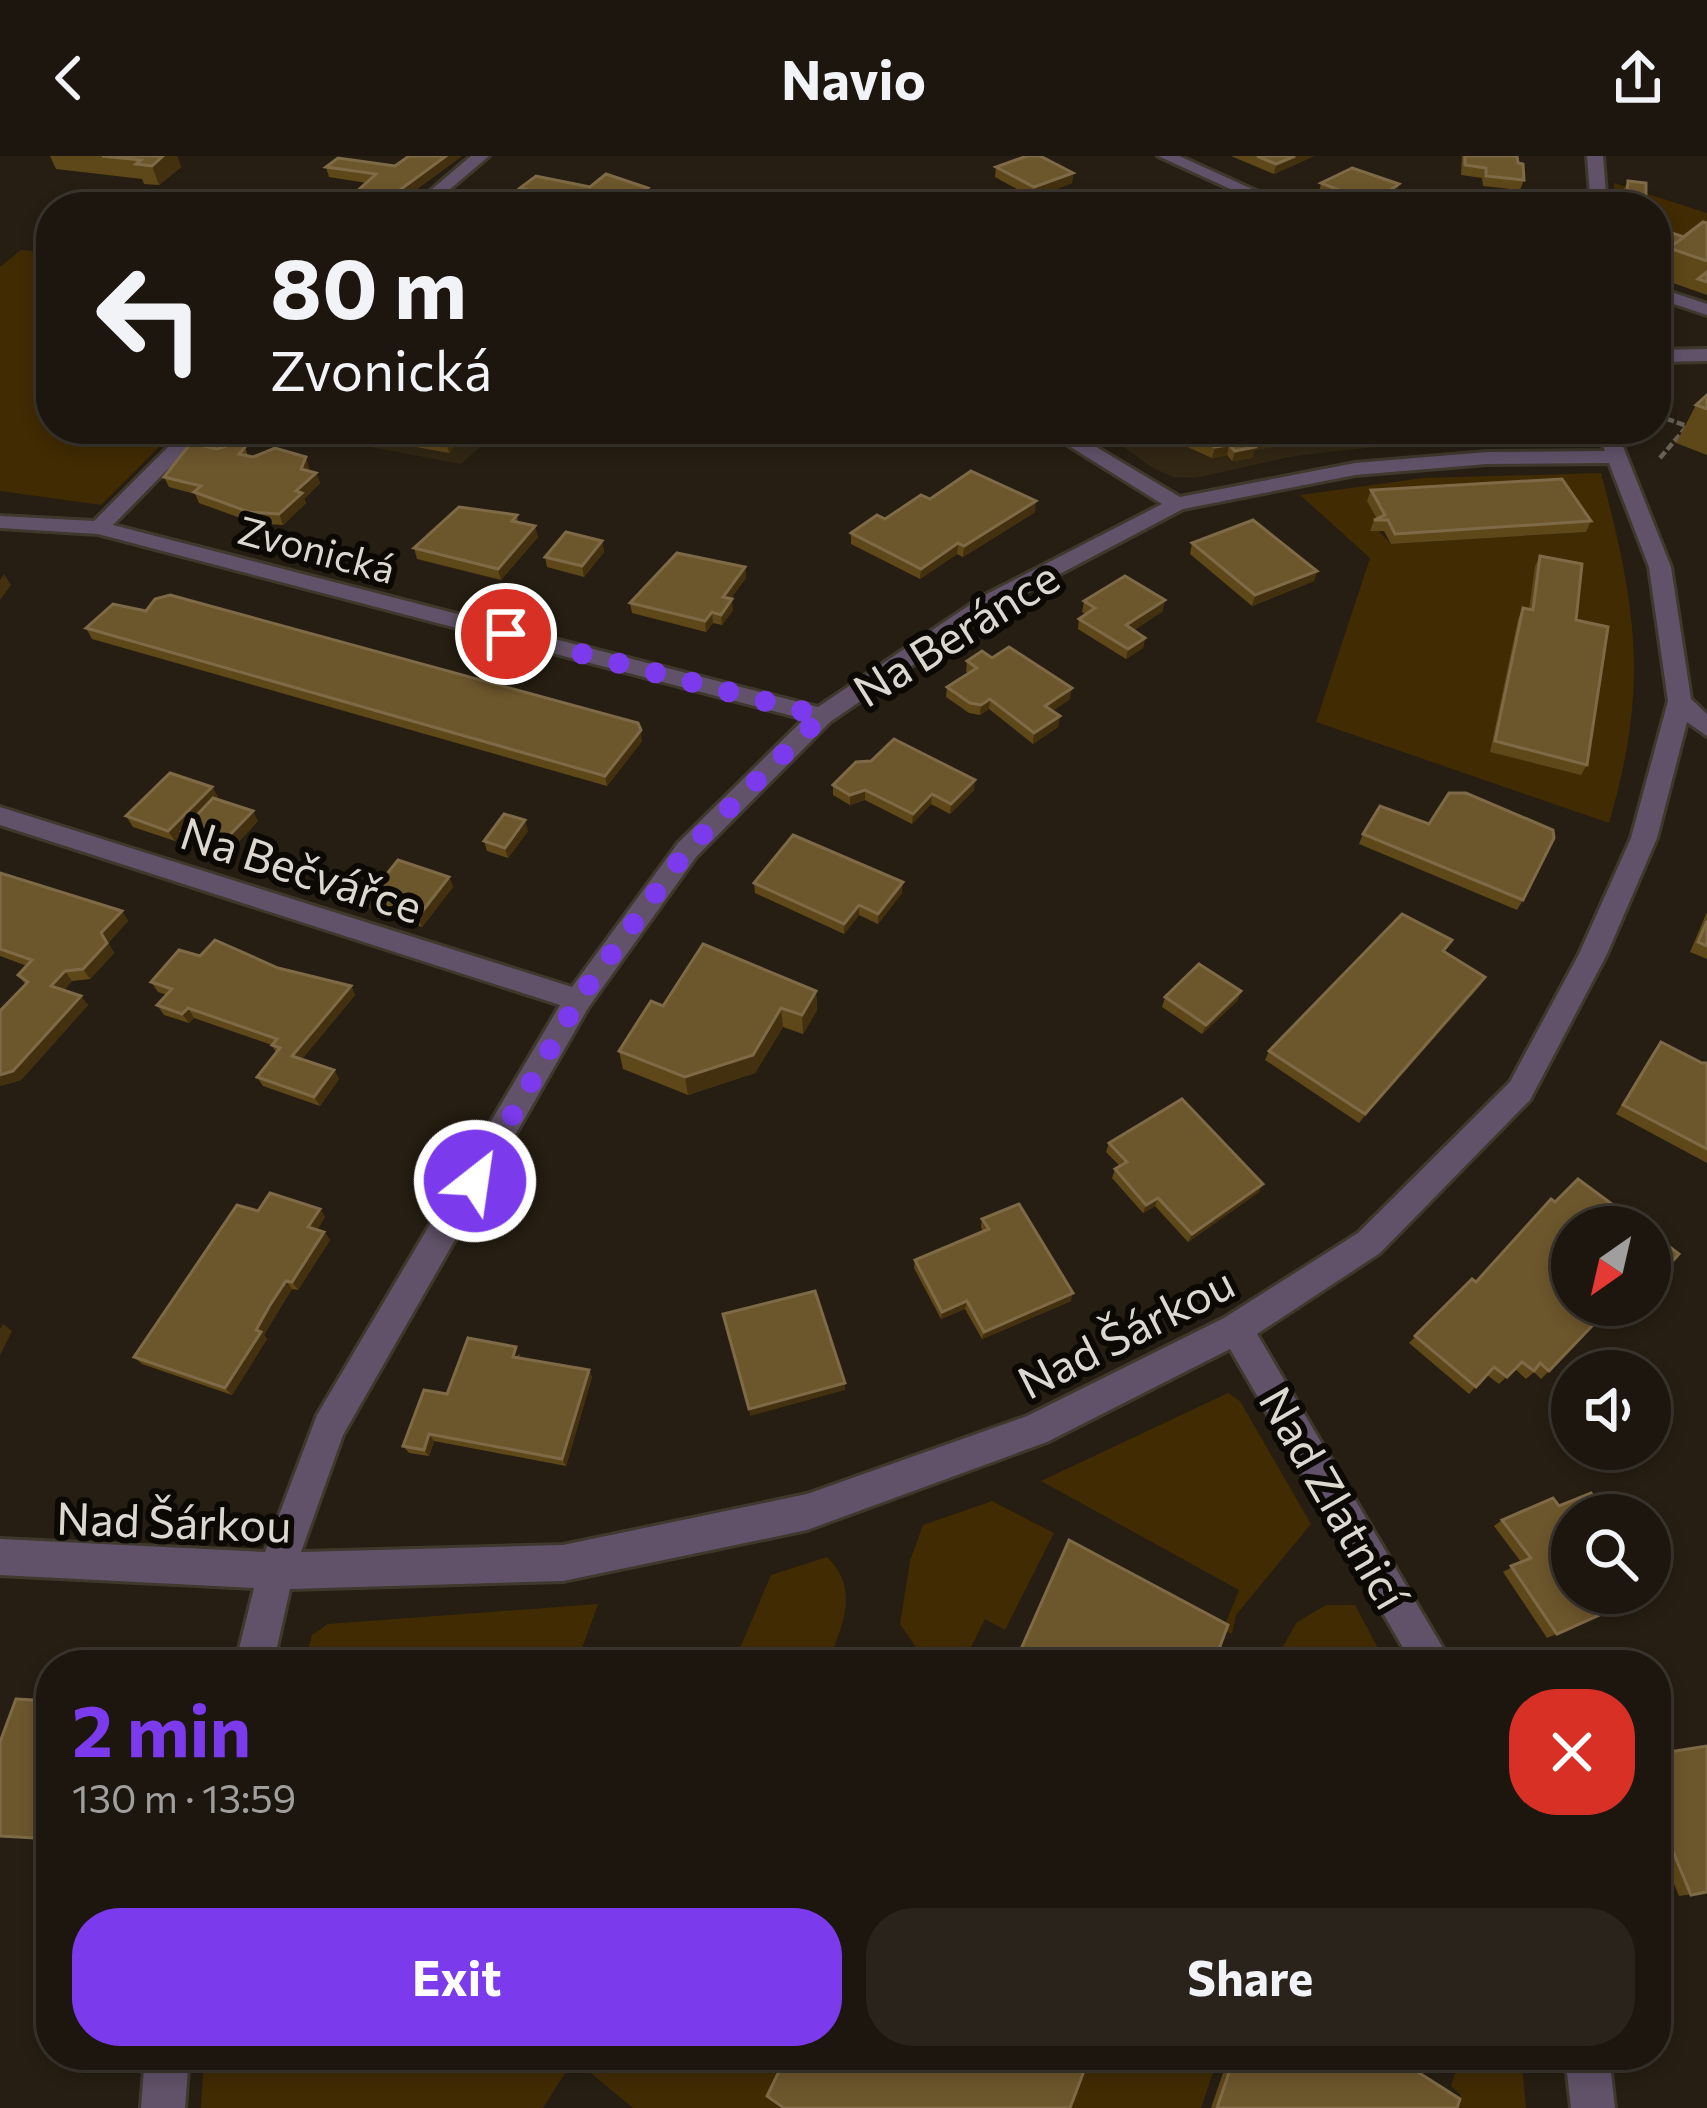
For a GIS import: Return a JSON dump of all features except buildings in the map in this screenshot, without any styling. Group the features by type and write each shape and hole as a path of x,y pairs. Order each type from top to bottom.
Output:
{"street":[{"path":"437,192 481,156"},
{"path":"1166,156 1249,192"},
{"path":"1595,156 1598,192"},
{"path":"1671,297 1707,310"},
{"path":"1671,356 1707,355"},
{"path":"99,528 182,444"},
{"path":"1077,444 1178,504"},
{"name":"Na Beránce","path":"258,1650 276,1571 329,1427 578,1000 687,850 822,716 991,601 1178,504 1355,469 1604,444"},
{"name":"Nad Šárkou","path":"0,1557 276,1571 563,1563 807,1512 1035,1430 1236,1329 1369,1243 1520,1091 1593,954 1644,838 1680,701 1666,590 1612,444"},
{"name":"Zvonická","path":"0,522 99,528 822,716"},
{"path":"1680,701 1707,728"},
{"name":"Na Bečvářce","path":"0,816 578,1000"},
{"name":"Nad Zlatnicí","path":"1236,1329 1425,1650"},
{"path":"163,2108 166,2070"},
{"path":"1589,2070 1594,2108"}],"path":[{"path":"1671,420 1687,426"},
{"path":"1659,459 1687,426 1699,422"}],"shaded area":[{"path":"1614,183 1642,192 1614,192"},
{"path":"1671,201 1707,213 1707,257 1671,244"},
{"path":"21,250 36,252 36,444 162,444 101,505 0,491 0,267"},
{"path":"354,444 483,444 461,464"},
{"path":"1120,444 1402,444 1295,456 1195,478 1173,477"},
{"path":"1601,473 1623,566 1634,648 1630,730 1609,823 1316,722 1370,558 1300,495 1423,478","holes":["1368,502 1584,532 1391,544 1375,527 1381,525"]},
{"path":"1228,1393 1240,1401 1311,1524 1236,1615 1232,1634 1223,1630 1239,1590 1041,1481"},
{"path":"992,1501 1054,1533 1005,1630 985,1619 970,1650 918,1650 900,1624 910,1561 923,1525"},
{"path":"827,1557 846,1595 833,1650 739,1650 771,1575"},
{"path":"598,1604 581,1650 308,1650 312,1635 328,1624"},
{"path":"1326,1605 1355,1605 1379,1650 1281,1650 1297,1622"},
{"path":"203,2070 567,2070 543,2108 201,2108"},
{"path":"587,2070 788,2070 788,2108 633,2108"},
{"path":"1080,2070 1214,2070 1201,2108 1066,2108"},
{"path":"1456,2070 1522,2070 1526,2108 1457,2108 1461,2095 1451,2086"}],"route":[{"path":"475,1181 578,1000 687,850 822,716 506,634"}]}
